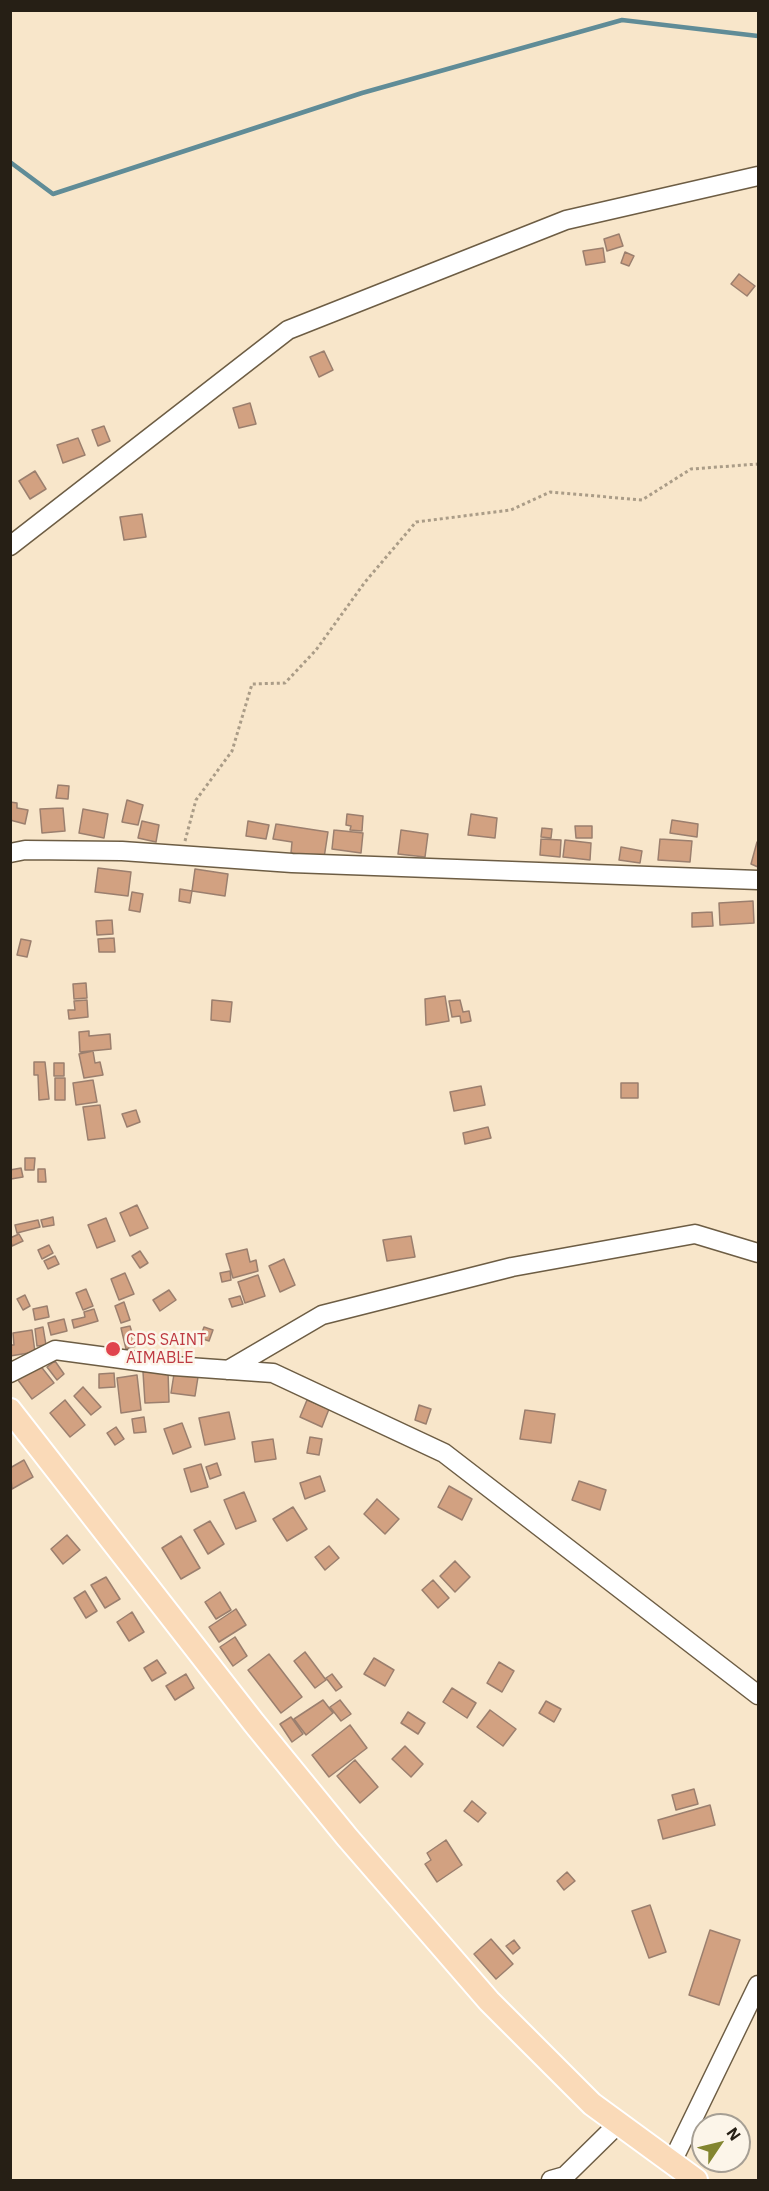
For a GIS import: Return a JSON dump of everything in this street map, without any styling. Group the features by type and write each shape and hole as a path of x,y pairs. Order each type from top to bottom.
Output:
{"main road":[{"path":"10,1410 254,1723 347,1838 489,2001 592,2104 696,2181"}],"street":[{"path":"10,546 288,330 566,220 759,176"},
{"path":"10,853 25,850 122,851 181,856 759,880"},
{"path":"228,1370 322,1315 512,1267 695,1234 759,1253"},
{"path":"10,1373 55,1350 174,1366 273,1373 444,1453 759,1695"},
{"path":"672,2162 759,1985"},
{"path":"551,2181 566,2176 619,2123"}],"path":[{"path":"181,856 196,801 232,751 252,684 285,683 316,650 365,582 416,522 511,510 550,492 642,500 691,469 759,464"}],"building":[{"path":"619,234 623,246 607,251 604,239"},
{"path":"603,248 605,262 586,265 583,251"},
{"path":"625,252 634,256 629,266 621,263"},
{"path":"739,274 755,286 747,296 731,284"},
{"path":"324,351 333,370 319,377 310,357"},
{"path":"250,403 256,424 239,428 233,408"},
{"path":"104,426 110,441 98,446 92,430"},
{"path":"78,438 85,455 63,463 57,445"},
{"path":"35,471 46,489 30,499 19,481"},
{"path":"142,514 146,537 124,540 120,517"},
{"path":"58,785 69,786 68,799 56,798"},
{"path":"127,800 143,805 138,825 122,822"},
{"path":"10,802 17,803 17,808 28,810 25,824 10,820"},
{"path":"63,808 65,831 42,833 40,809"},
{"path":"83,809 108,814 104,838 79,833"},
{"path":"347,814 363,816 362,831 350,830 351,826 346,825"},
{"path":"471,814 497,818 495,838 468,835"},
{"path":"672,820 698,824 697,837 670,833"},
{"path":"142,821 159,825 156,842 138,838"},
{"path":"248,821 269,825 266,839 246,836"},
{"path":"276,824 328,832 324,858 291,853 292,842 273,839"},
{"path":"575,826 592,826 592,838 576,838"},
{"path":"542,828 552,829 551,838 541,837"},
{"path":"334,830 363,833 361,853 332,849"},
{"path":"401,830 428,834 425,857 398,854"},
{"path":"541,839 561,840 560,857 540,855"},
{"path":"660,839 692,841 690,862 658,860"},
{"path":"565,840 591,843 590,860 563,857"},
{"path":"758,842 758,867 751,864"},
{"path":"621,847 642,851 640,863 619,860"},
{"path":"98,868 131,872 128,896 95,892"},
{"path":"195,869 228,874 225,896 192,891"},
{"path":"180,889 192,891 190,903 179,901"},
{"path":"132,892 143,894 140,912 129,910"},
{"path":"753,901 754,923 720,925 719,903"},
{"path":"712,912 713,926 692,927 692,913"},
{"path":"112,920 113,934 97,935 96,921"},
{"path":"114,938 115,952 99,952 98,939"},
{"path":"21,939 31,941 27,957 17,955"},
{"path":"86,983 87,998 74,999 73,984"},
{"path":"445,996 449,1021 426,1025 425,999"},
{"path":"87,1000 88,1017 69,1019 68,1010 75,1010 74,1001"},
{"path":"212,1000 232,1002 230,1022 211,1020"},
{"path":"460,1000 463,1012 469,1011 471,1021 461,1023 460,1016 452,1017 449,1001"},
{"path":"89,1031 89,1036 110,1034 111,1049 80,1052 79,1032"},
{"path":"93,1051 95,1063 100,1062 103,1075 84,1078 79,1054"},
{"path":"34,1062 45,1062 49,1099 39,1100 38,1075 34,1075"},
{"path":"54,1063 64,1063 64,1076 54,1076"},
{"path":"55,1078 65,1078 65,1100 55,1100"},
{"path":"93,1080 97,1102 76,1105 73,1083"},
{"path":"621,1083 638,1083 638,1098 621,1098"},
{"path":"481,1086 485,1105 454,1111 450,1092"},
{"path":"100,1105 105,1138 88,1140 83,1107"},
{"path":"136,1110 140,1122 127,1127 122,1114"},
{"path":"488,1127 491,1138 465,1144 463,1133"},
{"path":"25,1158 35,1158 34,1170 25,1170"},
{"path":"21,1168 23,1177 11,1179 10,1170"},
{"path":"38,1169 45,1169 46,1182 38,1182"},
{"path":"137,1205 148,1228 130,1236 120,1213"},
{"path":"53,1217 54,1225 43,1227 41,1220"},
{"path":"106,1218 115,1241 97,1248 88,1225"},
{"path":"38,1220 40,1227 17,1233 15,1225"},
{"path":"19,1234 23,1241 12,1246 10,1238"},
{"path":"411,1236 415,1257 387,1261 383,1240"},
{"path":"49,1245 53,1253 42,1259 38,1250"},
{"path":"247,1249 250,1262 256,1260 258,1271 233,1278 226,1254"},
{"path":"140,1251 148,1263 140,1268 132,1256"},
{"path":"55,1256 59,1264 48,1269 44,1261"},
{"path":"284,1259 295,1285 280,1292 269,1266"},
{"path":"230,1271 231,1280 222,1282 220,1273"},
{"path":"125,1273 134,1294 119,1300 111,1279"},
{"path":"258,1275 265,1296 245,1303 238,1282"},
{"path":"86,1289 93,1306 83,1310 76,1293"},
{"path":"169,1290 176,1300 160,1311 153,1300"},
{"path":"25,1295 30,1306 23,1310 17,1299"},
{"path":"240,1296 243,1304 232,1307 229,1299"},
{"path":"124,1302 130,1320 121,1323 115,1306"},
{"path":"47,1306 49,1317 35,1320 33,1309"},
{"path":"94,1309 98,1321 74,1328 72,1320 85,1317 84,1312"},
{"path":"64,1319 67,1331 51,1335 48,1323"},
{"path":"130,1326 136,1346 126,1349 121,1328"},
{"path":"43,1327 46,1345 37,1346 35,1329"},
{"path":"204,1327 213,1330 209,1341 200,1338"},
{"path":"32,1330 35,1352 10,1356 10,1345 14,1345 13,1333"},
{"path":"55,1361 64,1374 57,1380 47,1367"},
{"path":"39,1364 54,1383 32,1399 18,1380"},
{"path":"168,1371 169,1402 145,1403 143,1372"},
{"path":"114,1373 115,1387 99,1388 99,1374"},
{"path":"174,1374 198,1377 195,1396 171,1393"},
{"path":"137,1375 141,1410 121,1413 117,1378"},
{"path":"83,1387 101,1407 91,1415 74,1396"},
{"path":"65,1400 85,1425 70,1437 50,1413"},
{"path":"307,1400 329,1409 322,1427 300,1417"},
{"path":"419,1405 431,1409 426,1424 415,1420"},
{"path":"525,1410 555,1414 551,1443 520,1439"},
{"path":"229,1412 235,1439 205,1445 199,1418"},
{"path":"144,1417 146,1432 134,1433 132,1419"},
{"path":"182,1423 191,1447 173,1454 164,1429"},
{"path":"116,1427 124,1439 115,1445 107,1433"},
{"path":"310,1437 322,1439 319,1455 307,1453"},
{"path":"273,1439 276,1459 255,1462 252,1442"},
{"path":"24,1460 33,1477 12,1489 10,1468"},
{"path":"217,1463 221,1475 210,1479 206,1467"},
{"path":"201,1464 208,1487 191,1492 184,1469"},
{"path":"320,1476 325,1491 305,1499 300,1483"},
{"path":"579,1481 606,1490 600,1510 572,1500"},
{"path":"449,1486 472,1499 462,1520 438,1507"},
{"path":"244,1492 256,1521 236,1529 224,1500"},
{"path":"377,1499 399,1519 385,1534 364,1514"},
{"path":"293,1507 307,1529 287,1541 273,1519"},
{"path":"210,1521 224,1544 208,1554 194,1530"},
{"path":"67,1535 80,1550 63,1564 51,1549"},
{"path":"181,1536 200,1568 181,1579 162,1548"},
{"path":"329,1546 339,1558 325,1570 315,1557"},
{"path":"455,1561 470,1577 455,1592 440,1576"},
{"path":"106,1577 120,1599 105,1608 91,1585"},
{"path":"433,1580 449,1598 438,1608 422,1590"},
{"path":"85,1591 97,1611 86,1618 74,1598"},
{"path":"220,1592 231,1610 216,1619 205,1602"},
{"path":"236,1609 246,1625 219,1642 209,1627"},
{"path":"132,1612 144,1632 129,1641 117,1622"},
{"path":"235,1637 247,1656 233,1666 220,1647"},
{"path":"305,1652 326,1680 315,1688 294,1661"},
{"path":"269,1654 302,1697 281,1713 248,1670"},
{"path":"374,1658 394,1670 385,1686 364,1674"},
{"path":"157,1660 166,1673 152,1681 144,1668"},
{"path":"499,1662 514,1671 502,1692 487,1683"},
{"path":"186,1674 194,1688 175,1700 166,1686"},
{"path":"332,1674 342,1687 336,1691 326,1678"},
{"path":"452,1688 476,1703 467,1718 443,1702"},
{"path":"323,1700 333,1713 306,1735 294,1719"},
{"path":"340,1700 351,1714 341,1721 330,1707"},
{"path":"546,1701 561,1709 554,1722 539,1713"},
{"path":"490,1710 516,1729 503,1746 477,1727"},
{"path":"408,1712 425,1723 418,1734 401,1723"},
{"path":"291,1717 303,1734 292,1742 280,1724"},
{"path":"350,1725 367,1748 329,1777 312,1755"},
{"path":"405,1746 423,1764 411,1777 392,1759"},
{"path":"355,1760 378,1787 360,1803 337,1776"},
{"path":"694,1789 698,1804 676,1810 672,1795"},
{"path":"472,1801 486,1813 478,1822 464,1811"},
{"path":"710,1805 715,1825 663,1839 658,1820"},
{"path":"446,1840 462,1865 437,1882 425,1864 431,1860 427,1853"},
{"path":"567,1872 575,1881 564,1890 557,1881"},
{"path":"650,1905 666,1952 649,1958 632,1911"},
{"path":"710,1930 740,1940 719,2005 689,1995"},
{"path":"491,1939 513,1964 496,1979 474,1954"},
{"path":"514,1940 520,1948 513,1954 506,1946"}],"waterway":[{"path":"10,162 53,194 362,93 622,20 758,36"}],"place":[{"name":"CDS SAINT AIMABLE","path":"113,1349"}]}
